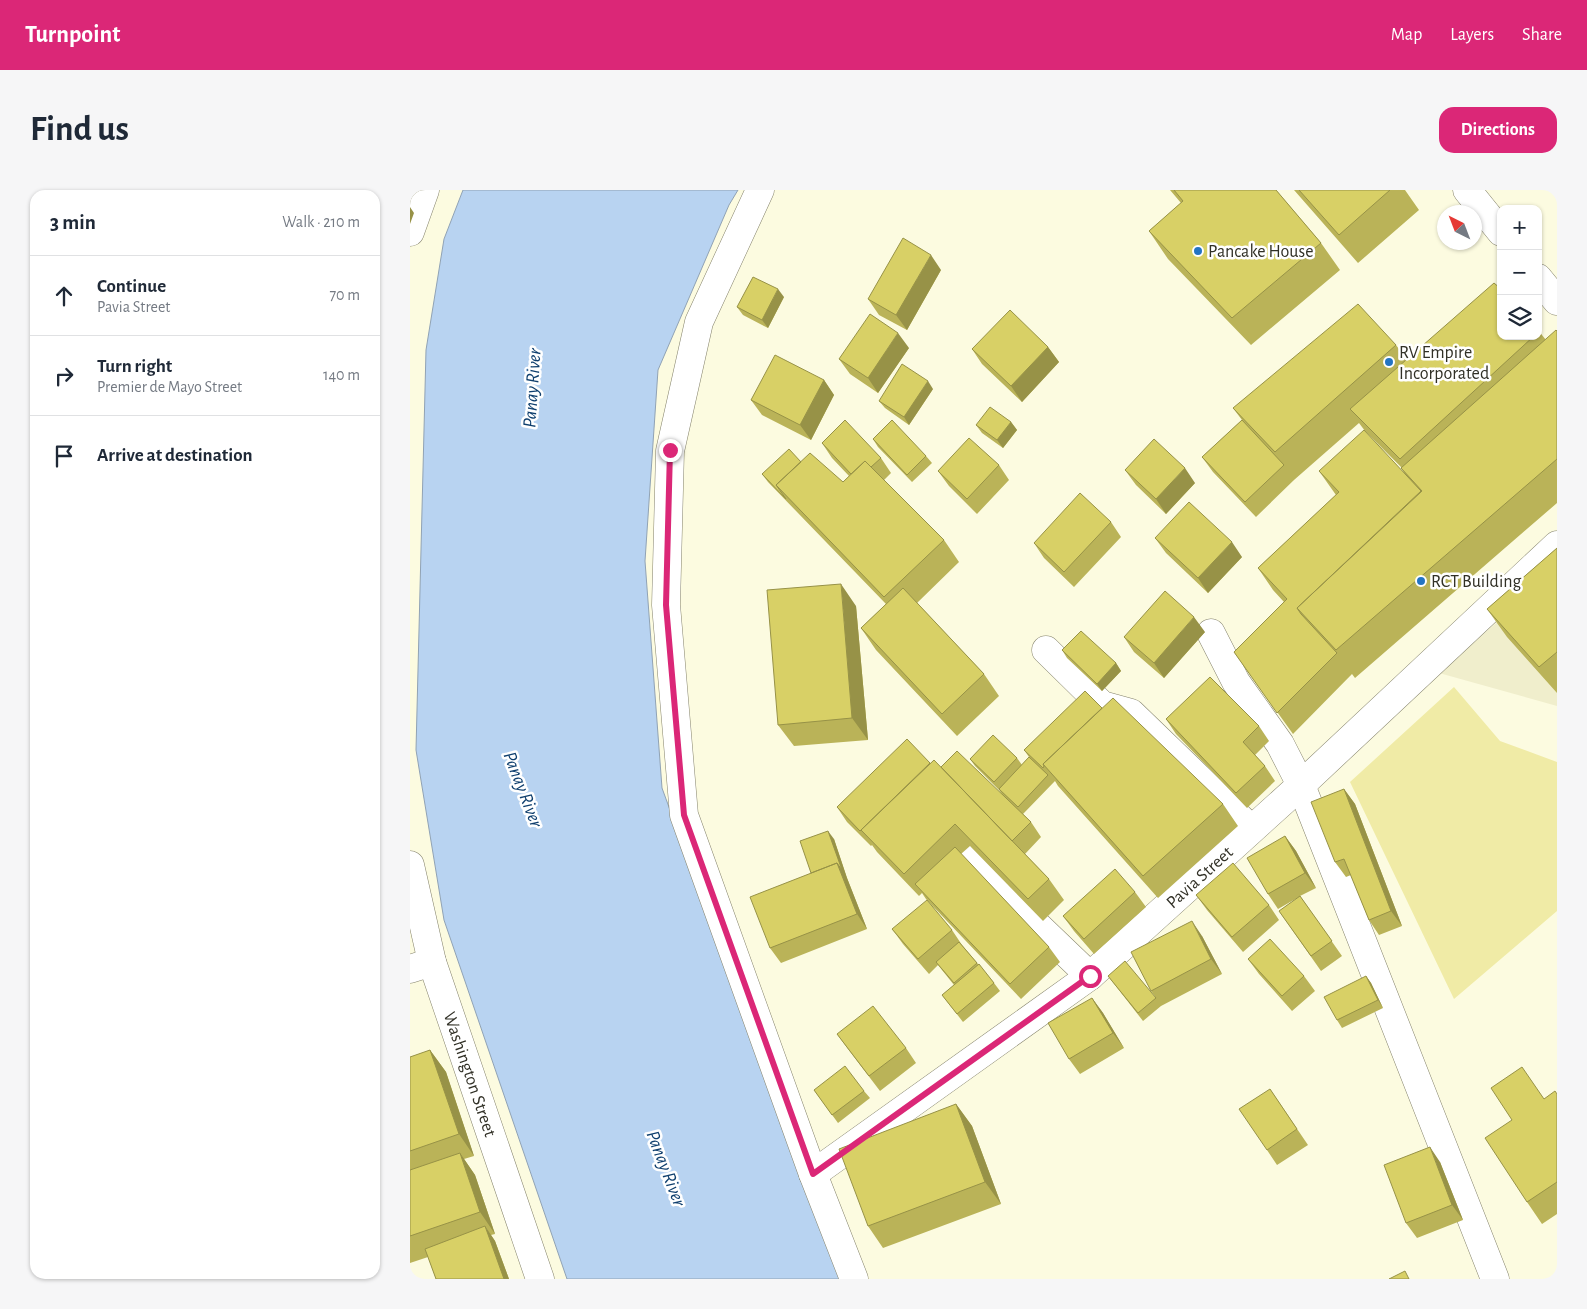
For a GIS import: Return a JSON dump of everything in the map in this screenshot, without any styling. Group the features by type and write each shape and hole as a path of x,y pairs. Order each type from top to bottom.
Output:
{"main road":[{"path":"410,232 425,190"},
{"path":"760,190 699,322 670,450 666,605 684,815 813,1174 854,1279"},
{"path":"1467,190 1497,227"},
{"path":"1542,283 1557,301"},
{"name":"Pavia Street","path":"813,1174 1090,976 1301,785 1557,545"},
{"path":"1211,633 1236,682 1280,744 1301,785 1495,1279"},
{"path":"1046,650 1102,705 1131,713 1251,829"},
{"path":"968,859 1090,976"},
{"name":"Washington Street","path":"410,865 421,965 540,1279"}],"shaded area":[{"path":"1557,570 1557,706 1439,673"},
{"path":"1454,687 1500,741 1557,762 1557,911 1454,999 1350,782"}],"water":[{"name":"Panay River","path":"463,190 738,190 729,205 658,370 645,561 662,788 841,1279 567,1279 444,920 416,750 426,350 444,239"}],"building":[{"path":"1174,190 1276,190 1321,243 1232,318 1149,231 1183,201"},
{"path":"1299,190 1390,190 1339,235"},
{"path":"903,238 931,255 896,315 868,299"},
{"path":"753,277 778,289 762,320 737,307"},
{"path":"1494,283 1497,286 1497,340 1530,340 1400,459 1350,409"},
{"path":"1358,304 1396,345 1275,452 1233,408"},
{"path":"1010,310 1048,347 1011,386 972,349"},
{"path":"870,314 898,333 868,378 839,359"},
{"path":"1556,330 1557,459 1336,650 1297,608 1422,491 1401,468"},
{"path":"775,355 824,380 800,425 751,400"},
{"path":"902,364 928,381 904,417 879,401"},
{"path":"990,407 1011,422 997,440 976,425"},
{"path":"845,420 881,458 871,467 865,461 851,474 822,443"},
{"path":"892,420 926,456 907,475 873,439"},
{"path":"1242,420 1284,465 1245,502 1202,457"},
{"path":"1364,430 1421,491 1297,608 1337,653 1277,713 1234,652 1287,599 1258,568 1339,492 1319,471"},
{"path":"969,438 999,465 967,499 938,471"},
{"path":"1154,439 1185,468 1156,499 1125,470"},
{"path":"789,449 801,462 776,485 786,499 762,474"},
{"path":"810,453 843,482 865,461 944,540 884,597 776,485"},
{"path":"1080,493 1111,522 1064,572 1034,543"},
{"path":"1189,502 1232,542 1198,578 1155,538"},
{"path":"1557,548 1557,652 1539,667 1487,609"},
{"path":"841,584 852,718 778,725 767,590"},
{"path":"903,588 984,674 942,714 861,628"},
{"path":"1165,591 1194,617 1154,663 1124,637"},
{"path":"1081,631 1116,663 1097,684 1062,650"},
{"path":"1210,677 1259,726 1243,742 1265,766 1236,793 1166,719"},
{"path":"1085,691 1102,708 1043,764 1043,768 1024,750"},
{"path":"1113,698 1223,804 1143,876 1043,764"},
{"path":"993,735 1017,758 994,782 970,759"},
{"path":"907,739 930,763 860,831 837,807"},
{"path":"957,751 1031,822 1012,841 941,767"},
{"path":"1029,757 1048,775 1018,807 999,789"},
{"path":"934,760 1049,879 1028,899 955,824 904,874 861,830"},
{"path":"1344,789 1391,911 1369,920 1344,859 1335,862 1311,802"},
{"path":"828,831 842,870 837,863 811,873 800,841"},
{"path":"1285,836 1305,873 1268,894 1247,858"},
{"path":"955,847 1049,947 1010,984 915,884"},
{"path":"837,863 857,914 770,948 750,897"},
{"path":"1233,863 1269,905 1232,937 1196,895"},
{"path":"1115,869 1135,892 1084,939 1063,916"},
{"path":"1300,896 1332,941 1311,956 1279,911"},
{"path":"927,900 952,930 918,959 892,929"},
{"path":"1192,921 1211,959 1151,991 1131,952"},
{"path":"1270,939 1304,976 1282,996 1248,959"},
{"path":"959,942 977,963 954,983 936,962"},
{"path":"1125,961 1156,998 1138,1013 1108,976"},
{"path":"979,964 994,983 957,1014 942,995"},
{"path":"1366,976 1378,1000 1337,1020 1324,997"},
{"path":"1092,998 1113,1033 1069,1059 1048,1023"},
{"path":"873,1006 906,1048 869,1076 837,1034"},
{"path":"430,1050 459,1134 410,1151 410,1057"},
{"path":"845,1066 864,1091 832,1115 814,1090"},
{"path":"1522,1067 1544,1099 1555,1091 1557,1094 1557,1182 1527,1202 1485,1138 1512,1120 1491,1088"},
{"path":"1270,1089 1297,1129 1267,1150 1239,1109"},
{"path":"956,1104 985,1182 868,1226 839,1149"},
{"path":"1430,1147 1452,1205 1406,1223 1384,1165"},
{"path":"460,1153 480,1212 410,1236 410,1170"},
{"path":"485,1226 504,1279 436,1279 425,1249"},
{"path":"1405,1271 1409,1279 1389,1279"}],"place":[{"name":"Pancake House","path":"1198,251"},
{"name":"RV Empire Incorporated","path":"1389,362"},
{"name":"RCT Building","path":"1421,581"}],"route":[{"path":"670,450 666,605 684,815 813,1174 1090,976"}]}
